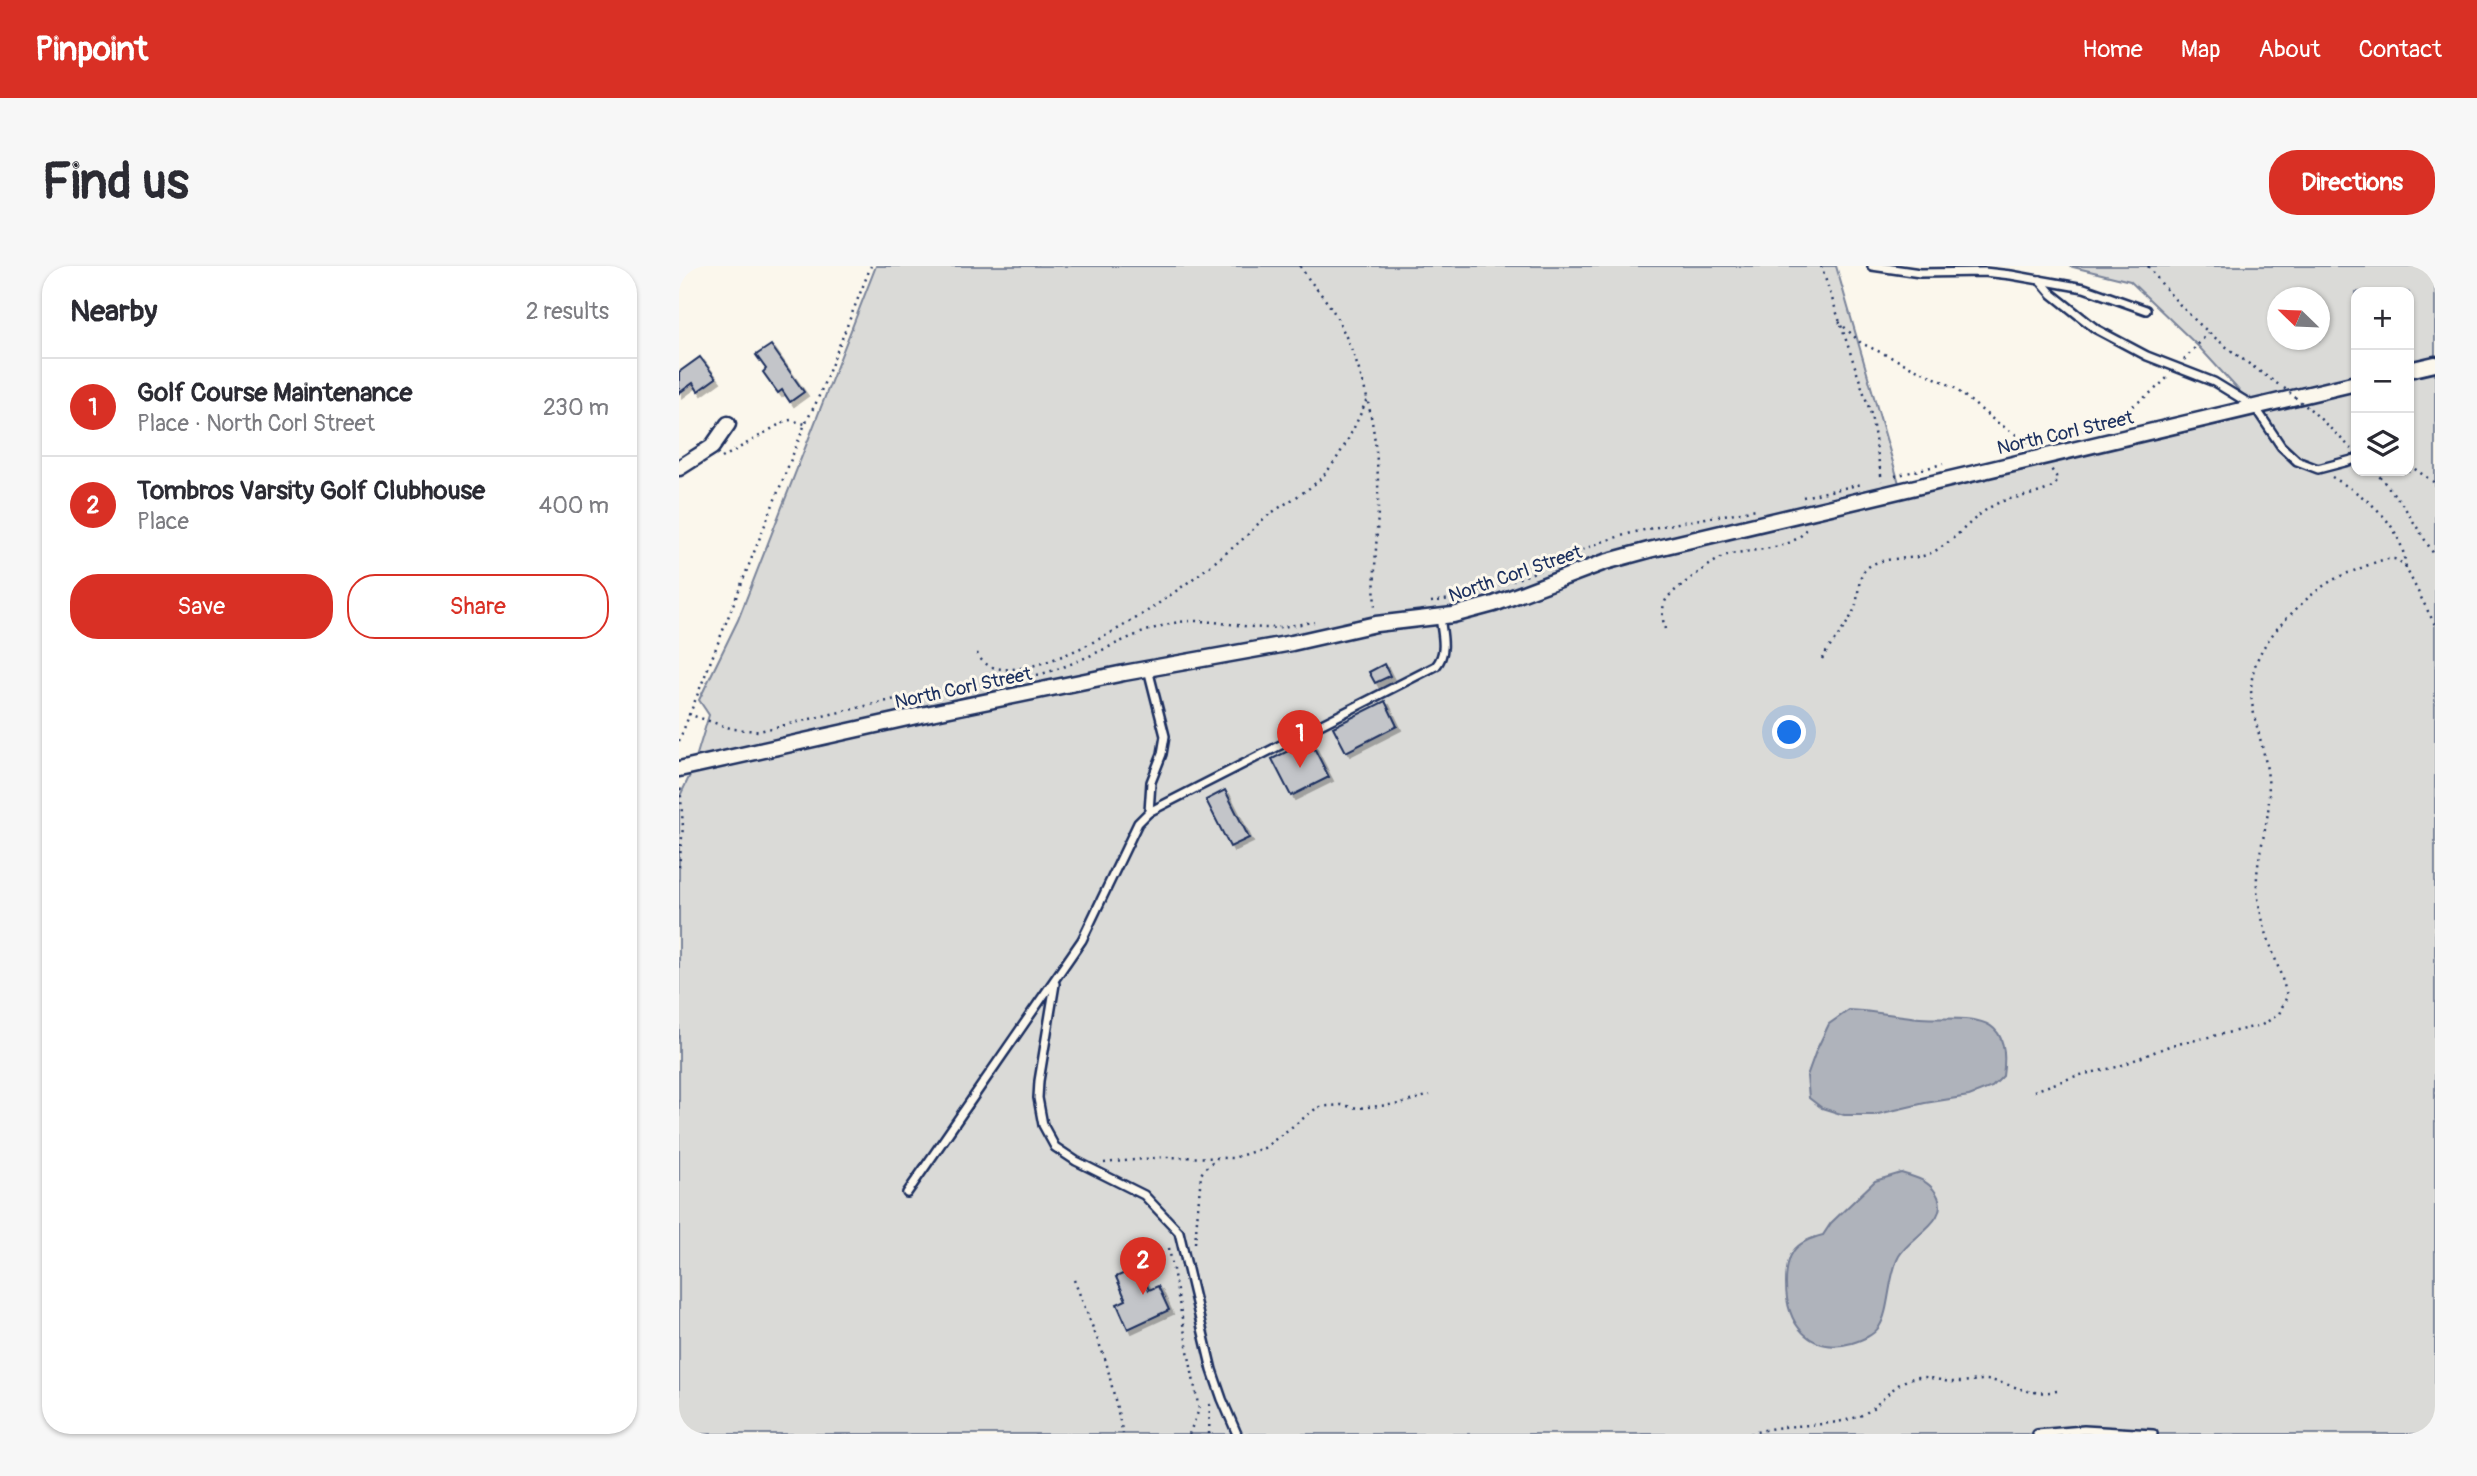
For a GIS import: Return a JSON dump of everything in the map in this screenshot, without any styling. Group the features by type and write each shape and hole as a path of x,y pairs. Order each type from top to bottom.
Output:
{"street":[{"path":"2414,369 2435,364"},
{"name":"North Corl Street","path":"679,769 1147,668 1292,643 1376,617 1440,617 1494,604 1605,562 2351,384"},
{"path":"679,468 712,447 728,424"}],"lane":[{"path":"1872,266 1920,273 1984,272 2041,280 2084,288 2146,310"},
{"path":"2041,280 2059,300 2096,329 2147,356 2214,382 2255,407 2281,446 2297,461 2318,468 2351,460"},
{"path":"908,1193 1082,940 1137,823 1149,812 1428,672 1442,659 1444,651 1440,617"},
{"path":"1147,668 1165,736 1162,754 1151,782 1149,812"},
{"path":"1056,980 1039,1081 1040,1114 1048,1138 1055,1147 1076,1161 1144,1195 1179,1232 1186,1253 1200,1328 1221,1399 1237,1434"},
{"path":"2037,1434 2084,1430 2153,1434"}],"path":[{"path":"679,741 871,266"},
{"path":"1300,266 1331,305 1356,361 1368,397 1374,431 1378,490 1374,566 1376,617"},
{"path":"1821,266 1871,414 1885,494"},
{"path":"2148,266 2174,300 2207,333 2284,388 2351,447"},
{"path":"2071,435 2120,415 2144,399 2177,368 2207,333"},
{"path":"977,653 980,660 988,666 1017,670 1035,666 1081,647 1150,609 1220,557 1265,518 1321,478 1332,465 1368,397"},
{"path":"752,441 785,421 805,424"},
{"path":"2021,447 2033,445"},
{"path":"1893,476 1951,463"},
{"path":"2309,466 2347,486 2384,515 2398,537 2405,555 2406,568"},
{"path":"2414,468 2435,483"},
{"path":"2379,476 2403,505 2435,556"},
{"path":"1804,498 1869,482"},
{"path":"1427,602 1446,600 1514,580 1585,548 1625,534 1764,507"},
{"path":"1665,629 1664,605 1668,597 1706,566 1724,556 1758,551 1803,534 1807,526 1803,513"},
{"path":"2034,1091 2076,1076 2117,1068 2169,1046 2262,1025 2279,1014 2287,996 2269,943 2257,889 2257,870 2269,799 2267,774 2251,703 2253,674 2262,649 2269,637 2322,586 2336,577 2388,559 2400,561 2406,568 2435,625"},
{"path":"1376,617 1386,608"},
{"path":"1365,612 1376,617"},
{"path":"1030,677 1084,660 1144,633 1177,623 1235,624 1266,628 1317,622"},
{"path":"688,714 733,729 759,731 904,697 1009,682"},
{"path":"679,769 683,827 679,867"},
{"path":"1096,1169 1110,1162 1131,1159 1204,1156 1233,1158 1264,1148 1318,1107 1341,1105 1358,1108 1400,1104 1430,1095"},
{"path":"1195,1244 1201,1174 1217,1159"},
{"path":"1169,1248 1199,1410 1189,1434"},
{"path":"1075,1280 1106,1361 1123,1434"},
{"path":"1750,1434 1770,1429 1823,1425 1859,1416 1869,1411 1905,1380 1921,1377 1950,1382 1985,1380 2028,1393 2057,1391"},
{"path":"1199,1410 1221,1399"},
{"path":"1209,1434 1210,1405"}],"shaded area":[{"path":"876,266 1836,266 1901,490 2254,407 2199,347 2130,281 2069,266 2435,266 2435,1434 679,1434 679,798 692,771 709,715 699,700 738,620"},
{"path":"1849,1010 1983,1022 1994,1028 2001,1038 2004,1054 2003,1076 1992,1087 1969,1096 1874,1115 1844,1115 1822,1108 1809,1098 1807,1076 1829,1024"},
{"path":"1901,1173 1929,1185 1940,1203 1935,1219 1905,1248 1895,1264 1883,1320 1870,1335 1852,1343 1837,1346 1812,1340 1803,1333 1790,1311 1786,1284 1790,1257 1805,1241 1823,1235 1831,1223 1875,1181"}],"building":[{"path":"771,345 804,392 790,402 782,390 778,393 763,372 766,369 756,355"},
{"path":"700,357 716,378 698,391 693,383 679,393 679,372"},
{"path":"1384,664 1390,676 1375,683 1369,672"},
{"path":"1385,701 1397,726 1346,752 1333,727"},
{"path":"1310,740 1329,777 1291,796 1272,759"},
{"path":"1225,790 1249,838 1230,847 1206,800"},
{"path":"1138,1267 1149,1290 1158,1286 1169,1310 1128,1329 1117,1304 1126,1300 1116,1277"}],"place":[{"name":"Golf Course Maintenance","path":"1300,768"},
{"name":"Tombros Varsity Golf Clubhouse","path":"1143,1295"}]}
